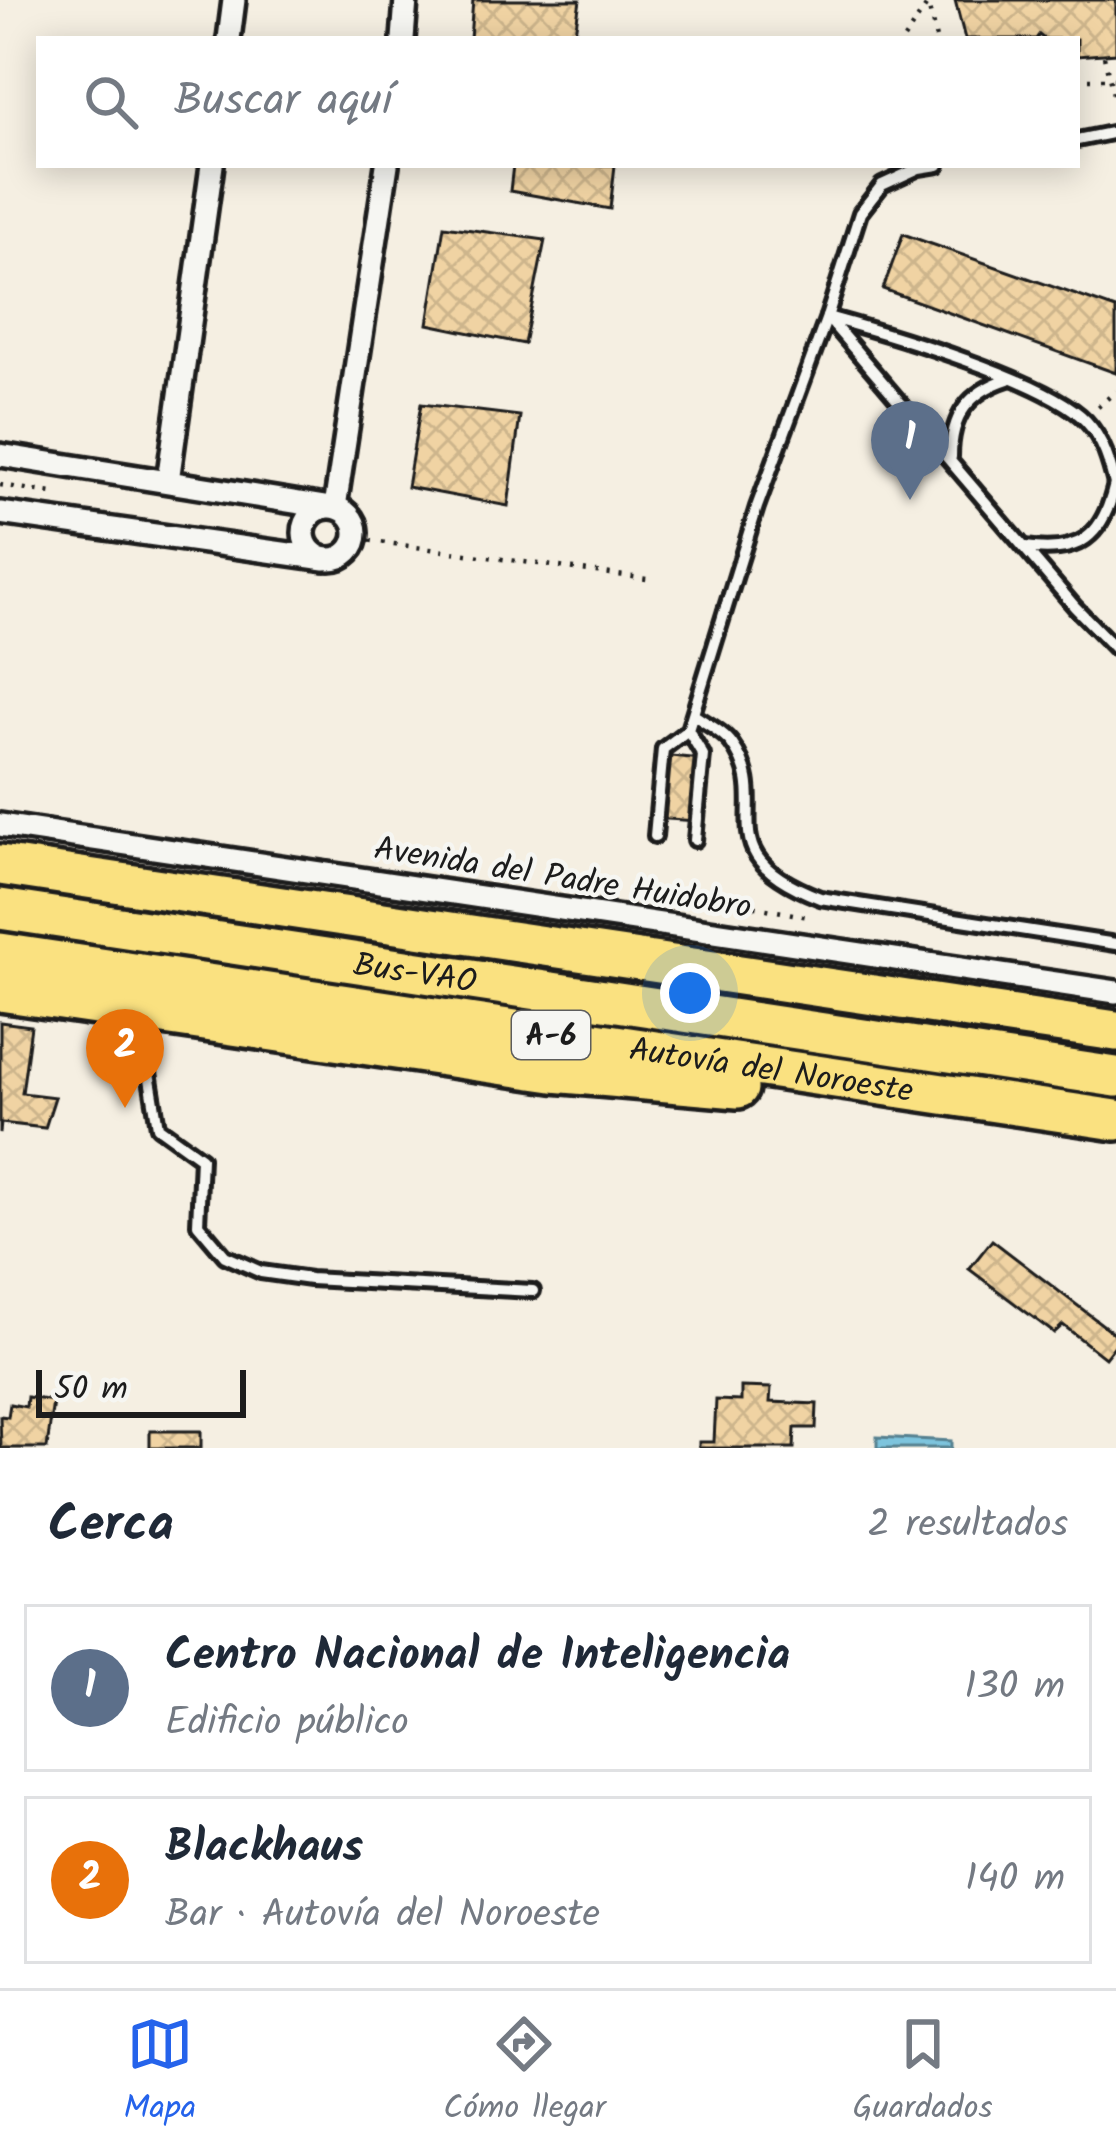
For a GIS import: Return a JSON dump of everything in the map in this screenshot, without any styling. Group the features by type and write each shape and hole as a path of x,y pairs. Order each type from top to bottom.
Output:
{"highway":[{"path":"0,865 1116,1031"},
{"name":"Bus-VAO","path":"0,909 1116,1077"},
{"name":"Autovía del Noroeste","path":"0,953 1109,1119"},
{"path":"0,991 553,1072 1109,1119"}],"street":[{"path":"229,36 234,0"},
{"path":"403,36 406,0"},
{"path":"168,481 212,168"},
{"path":"330,507 386,168"},
{"path":"0,455 330,507 352,518 358,538 346,555 326,560 0,513"},
{"path":"326,560 308,548 303,528 315,511 330,507"},
{"name":"Avenida del Padre Huidobro","path":"0,825 1116,992"}],"lane":[{"path":"1080,139 1116,132"},
{"path":"655,836 663,749 688,730 694,715 757,508 860,213 882,185 919,168"},
{"path":"827,317 1011,378 1046,393 1084,419 1102,442 1116,486 1108,516 1086,540 1055,551 1023,547"},
{"path":"827,317 1116,649"},
{"path":"951,460 951,431 963,406 984,387 1011,378"},
{"path":"694,715 732,742 746,779 746,832 759,861 786,885 820,898 1116,944"},
{"path":"688,730 703,754 695,840"},
{"path":"141,1012 138,1025 158,1127 201,1158 198,1224 225,1256 261,1272 310,1279 532,1292"}],"path":[{"path":"906,36 927,3"},
{"path":"927,3 935,36"},
{"path":"1104,56 1116,107"},
{"path":"1080,79 1113,79"},
{"path":"1104,401 1116,391"},
{"path":"358,538 647,579"}],"water":[{"path":"877,1437 951,1441 951,1448 877,1448"}],"building":[{"path":"473,0 580,0 574,36 470,36"},
{"path":"955,0 1116,0 1116,53 1080,56 1080,36 964,36"},
{"path":"513,168 615,168 610,209 510,191"},
{"path":"444,226 545,240 524,344 428,324"},
{"path":"903,234 1116,309 1116,373 883,289"},
{"path":"421,404 520,416 508,506 407,487"},
{"path":"660,755 702,759 696,821 654,818"},
{"path":"0,1022 31,1026 22,1093 55,1097 45,1128 1,1123 0,1133"},
{"path":"992,1240 1116,1335 1116,1344 1105,1358 1063,1325 1054,1333 969,1269"},
{"path":"741,1387 771,1388 770,1402 817,1404 816,1428 795,1428 794,1448 699,1448 699,1442 714,1442 716,1400 741,1401"},
{"path":"27,1397 53,1401 47,1448 1,1448 0,1416 8,1417 10,1404 26,1407"},
{"path":"150,1431 201,1431 201,1448 150,1448"}],"place":[{"name":"Centro Nacional de Inteligencia","path":"910,500"},
{"name":"Blackhaus","path":"125,1108"}]}
